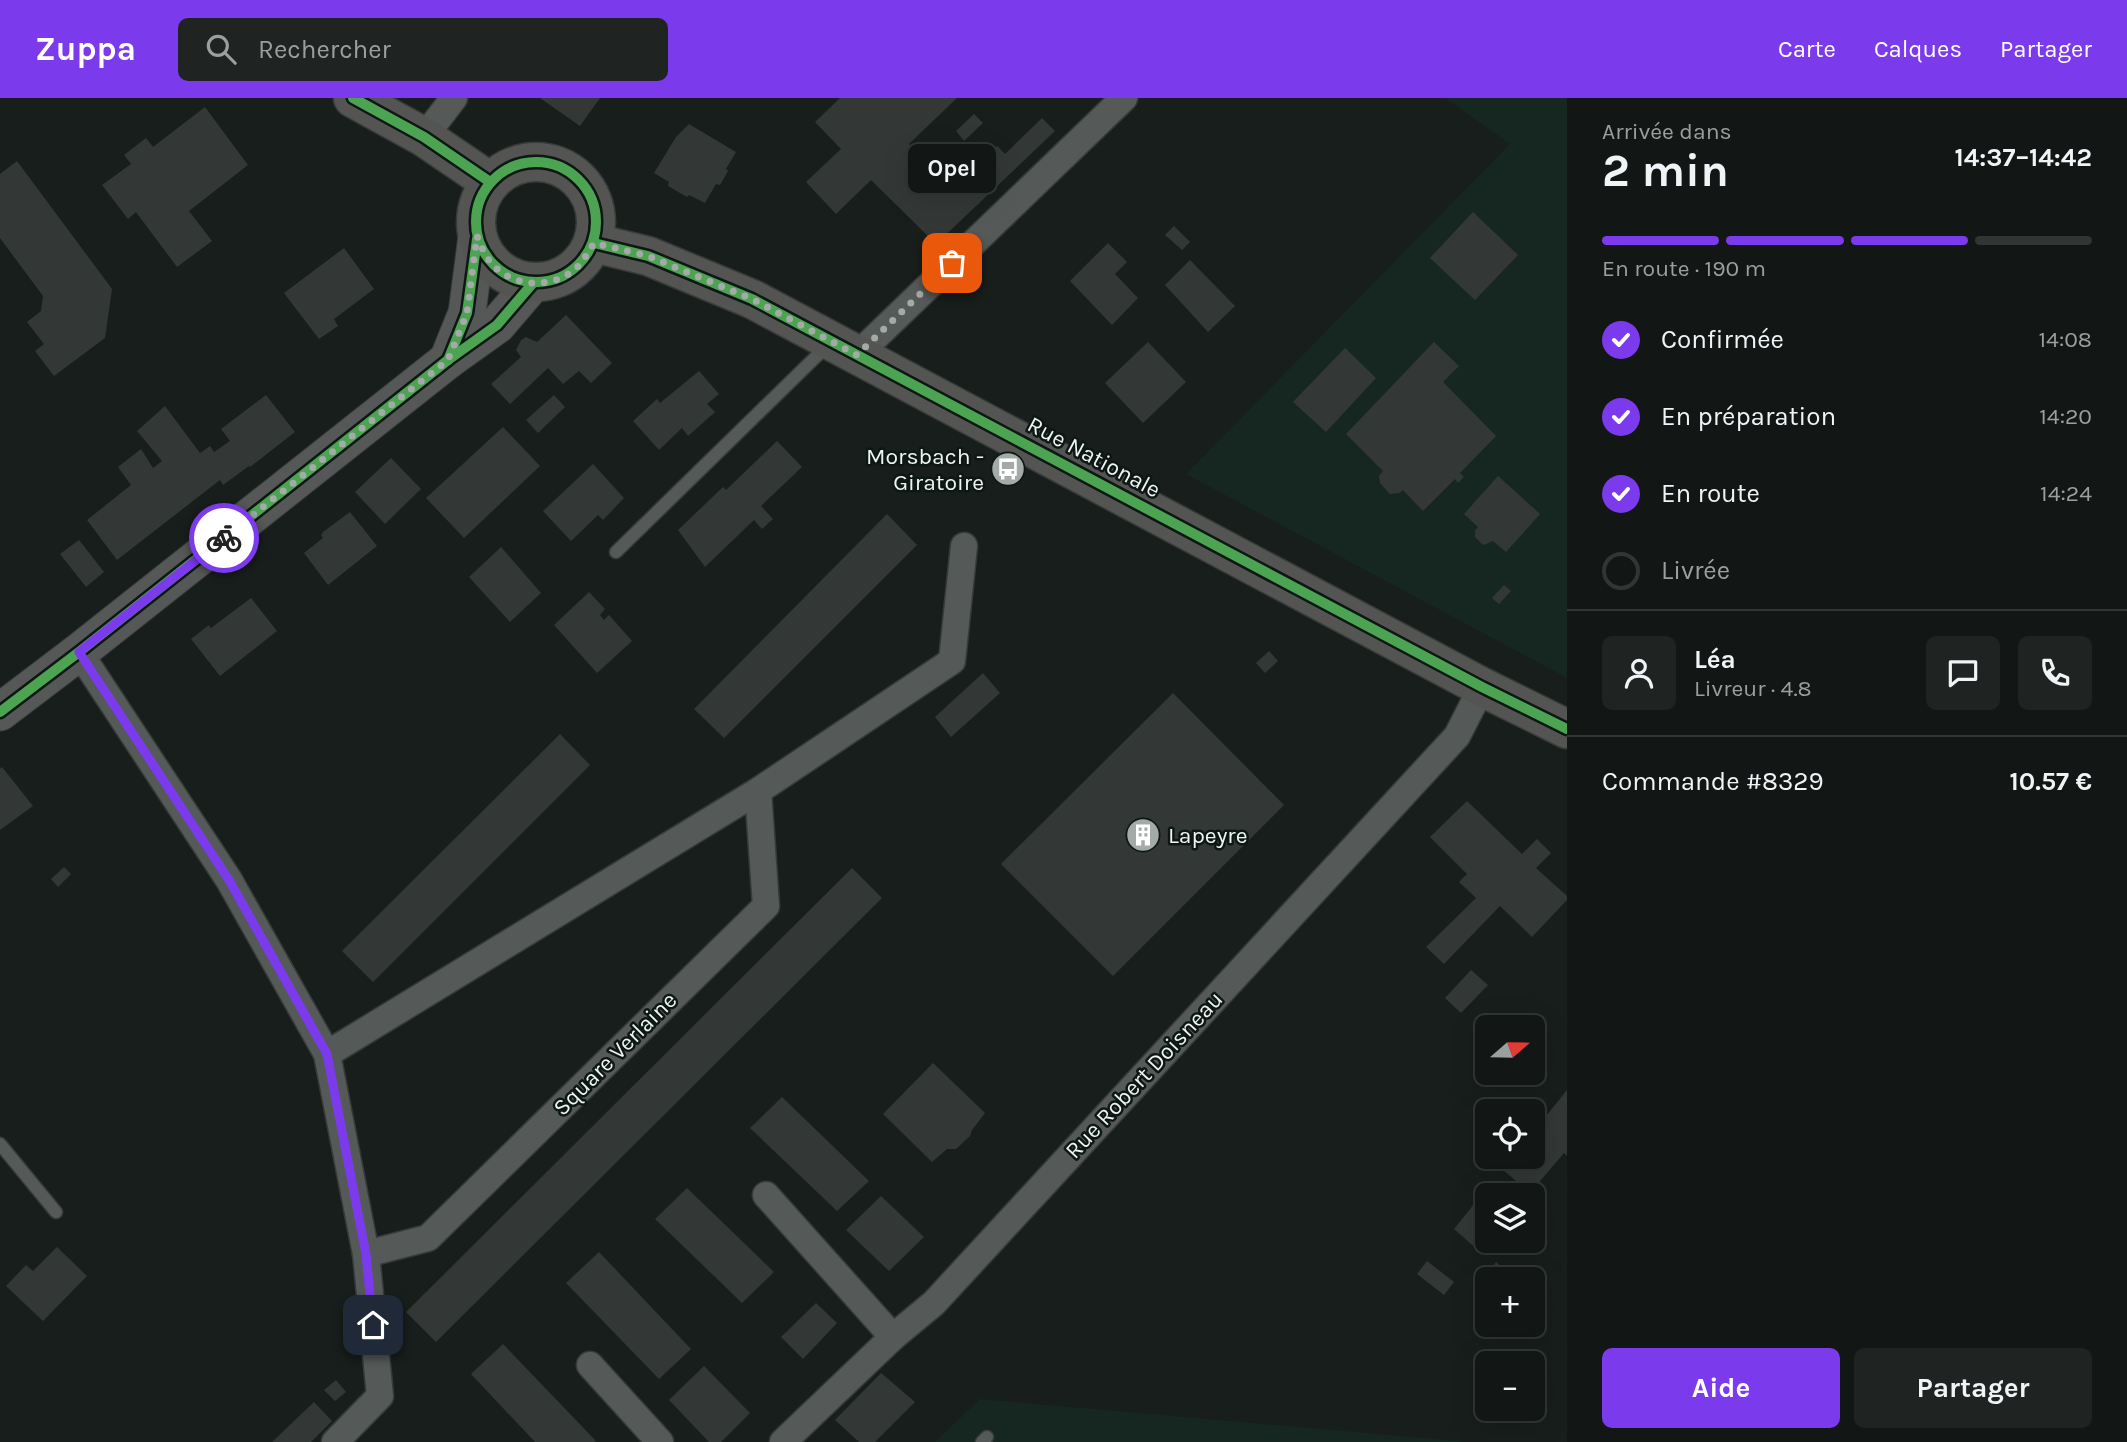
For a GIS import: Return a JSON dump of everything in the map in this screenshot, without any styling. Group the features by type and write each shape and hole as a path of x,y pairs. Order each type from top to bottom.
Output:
{"main road":[{"path":"353,98 424,137 490,182"},
{"path":"448,360 467,313 477,236 475,217 480,198 490,182 506,169 526,162 547,162 567,169 583,183 593,202 597,222 594,243 584,260 570,273 552,281 533,283 514,279 497,269 485,254 477,236"},
{"name":"Rue Nationale","path":"594,243 648,256 752,299 1482,687 1567,729"},
{"path":"0,712 448,360 497,325 533,283"}],"street":[{"path":"424,137 454,98"},
{"path":"844,348 1124,98"},
{"path":"327,1054 758,791 953,661 964,546"},
{"path":"79,652 229,880 327,1054 366,1254 380,1396 335,1442"},
{"name":"Rue Robert Doisneau","path":"783,1442 893,1337 934,1303 1457,736 1482,687"},
{"name":"Square Verlaine","path":"366,1254 428,1238 766,905 758,791"},
{"path":"766,1195 893,1337"},
{"path":"590,1365 660,1442"}],"lane":[{"path":"616,552 844,348"},
{"path":"0,1144 56,1212"}],"shaded area":[{"path":"1445,98 1567,98 1567,678 1186,474 1510,144"},
{"path":"980,1399 1467,1442 935,1442"}],"building":[{"path":"540,98 600,98 580,126"},
{"path":"840,98 957,98 909,144 953,188 997,146 1005,154 1042,118 1055,131 936,244 871,180 836,214 806,182 841,149 815,122"},
{"path":"205,107 248,165 189,211 212,241 177,267 136,212 128,219 102,185 131,164 124,155 146,138 153,147"},
{"path":"974,114 983,123 964,141 956,131"},
{"path":"689,124 736,152 720,185 716,184 705,203 668,186 669,182 654,173 676,137"},
{"path":"17,161 112,289 105,338 54,376 35,351 44,344 27,322 41,311 43,296 0,238 0,174"},
{"path":"1473,212 1518,255 1475,300 1430,258"},
{"path":"1174,226 1190,242 1182,250 1165,235"},
{"path":"1108,243 1127,262 1115,274 1138,298 1112,325 1070,281"},
{"path":"344,248 374,289 334,319 338,326 319,339 284,293"},
{"path":"1190,260 1235,306 1208,332 1165,285"},
{"path":"566,315 612,363 591,383 579,371 563,384 548,368 510,404 491,384 521,357 516,350 521,340 526,337 537,342"},
{"path":"1148,342 1186,382 1143,423 1105,383"},
{"path":"1434,342 1459,366 1443,382 1496,436 1460,473 1464,477 1458,483 1455,479 1423,511 1403,490 1390,494 1380,483 1379,476 1383,471 1346,434"},
{"path":"1345,348 1376,378 1326,432 1293,402"},
{"path":"699,371 719,394 707,404 715,412 688,436 682,428 659,450 633,421 657,399 660,403"},
{"path":"266,395 295,432 223,485 220,480 117,560 87,520 131,485 118,467 141,449 153,468 162,461 137,431 165,406 200,453 210,446 214,452 230,441 221,429"},
{"path":"554,395 565,407 538,433 526,420"},
{"path":"503,427 540,466 464,538 426,498"},
{"path":"777,441 802,467 761,506 773,519 762,529 754,520 705,567 678,530 723,487 726,490"},
{"path":"391,458 421,489 385,524 355,492"},
{"path":"593,464 624,498 603,520 598,515 571,541 543,511"},
{"path":"1498,476 1540,514 1506,552 1493,541 1482,544 1475,537 1478,527 1464,514"},
{"path":"350,512 377,546 328,585 304,553 323,538 323,532"},
{"path":"887,514 917,545 724,738 694,709"},
{"path":"79,540 104,572 86,587 60,554"},
{"path":"501,547 541,593 510,622 469,577"},
{"path":"1504,585 1511,591 1499,604 1492,598"},
{"path":"589,592 605,609 600,615 604,620 609,615 632,641 597,673 554,625"},
{"path":"251,598 277,631 220,676 191,639 209,625 211,628"},
{"path":"1269,651 1278,661 1265,673 1256,663"},
{"path":"983,673 1000,693 951,737 935,717"},
{"name":"Lapeyre","path":"1173,693 1284,805 1113,976 1001,864"},
{"path":"560,734 590,765 373,982 342,951"},
{"path":"2,767 33,806 0,830 0,769"},
{"path":"1467,801 1522,854 1537,839 1551,853 1536,868 1567,896 1567,900 1532,937 1500,906 1444,964 1426,947 1476,898 1459,882 1467,874 1430,837"},
{"path":"64,867 71,874 58,887 51,879"},
{"path":"852,868 882,898 436,1342 406,1312"},
{"path":"1471,970 1488,985 1461,1013 1445,998"},
{"path":"933,1063 985,1113 970,1136 956,1149 947,1149 932,1162 883,1114"},
{"path":"1567,1090 1567,1156 1564,1153 1538,1183 1518,1183 1502,1169 1545,1169 1545,1117"},
{"path":"782,1097 869,1181 837,1211 750,1128"},
{"path":"687,1188 774,1272 742,1303 655,1219"},
{"path":"881,1196 924,1237 889,1271 846,1230"},
{"path":"1475,1203 1475,1247 1454,1229"},
{"path":"57,1247 87,1276 43,1321 6,1286 26,1265 33,1271"},
{"path":"599,1252 691,1349 659,1379 566,1283"},
{"path":"1427,1261 1454,1282 1444,1295 1417,1274"},
{"path":"816,1303 837,1323 803,1359 781,1337"},
{"path":"503,1344 596,1441 535,1442 471,1374"},
{"path":"704,1366 750,1413 721,1442 709,1442 669,1400"},
{"path":"881,1373 915,1402 875,1442 859,1442 835,1420"},
{"path":"336,1380 346,1392 335,1401 324,1390"},
{"path":"314,1402 332,1421 311,1442 272,1442"}],"cycle path":[{"path":"353,98 424,137 490,182"},
{"path":"536,162 559,166 579,179 592,199 596,222 592,245 579,265 559,278 536,282 513,278 493,265 480,245 476,222 480,199 493,179 513,166 536,162"},
{"path":"448,360 467,313 477,239"},
{"path":"594,243 648,256 752,299 1482,687 1567,729"},
{"path":"0,712 448,360 497,325 533,283"}],"way so far":[{"path":"224,538 448,360 467,313 477,236 485,254 497,269 514,279 533,283 552,281 570,273 584,260 594,243 648,256 752,299 857,355 952,263"}],"place":[{"name":"Opel","path":"952,263"},
{"name":"Morsbach - Giratoire","path":"1008,469"},
{"name":"Lapeyre","path":"1143,835"}],"route":[{"path":"224,538 79,652 229,880 327,1054 366,1254 373,1325"}]}
